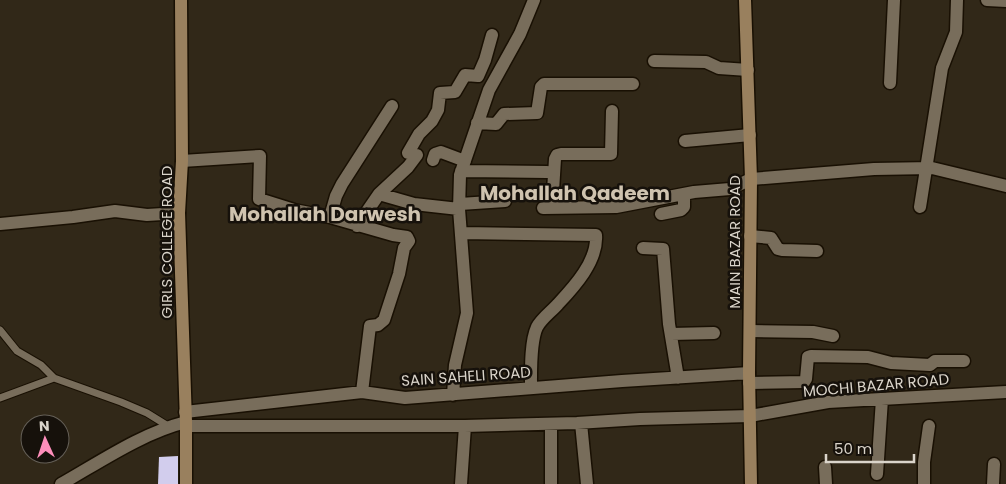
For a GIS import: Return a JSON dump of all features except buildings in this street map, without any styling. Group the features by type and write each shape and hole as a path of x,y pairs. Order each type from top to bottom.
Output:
{"main road":[{"name":"GIRLS COLLEGE ROAD","path":"181,0 182,161 179,213 186,420 186,484"},
{"name":"MAIN BAZAR ROAD","path":"746,0 751,179 749,378 751,484"}],"street":[{"path":"453,395 455,365 466,313 459,207 460,175 489,90 520,34 534,0"},
{"path":"890,83 894,0"},
{"path":"920,207 942,68 956,32 957,0"},
{"path":"986,0 1006,1"},
{"path":"357,226 379,194 408,167 417,155 408,153 419,134 432,121 438,110 440,93 455,92 465,75 478,76 492,35"},
{"path":"654,61 706,62 719,68 748,70"},
{"path":"477,123 493,125 504,114 537,113 541,87 544,84 633,84"},
{"path":"330,218 336,196 342,184 392,106"},
{"path":"612,112 611,154 557,155 548,208 616,206 684,194 730,189 751,179 874,169 926,168 1006,186"},
{"path":"685,141 750,135"},
{"path":"432,160 435,154 441,152 463,166 547,172"},
{"path":"182,161 260,156 259,199 294,210 407,237 409,241 404,248 399,274 384,320 378,325 370,326 362,392"},
{"path":"379,194 414,204 459,207 505,202"},
{"path":"661,214 681,210 684,207 684,194"},
{"path":"0,224 115,211 147,215 179,213"},
{"path":"462,233 596,236 594,254 582,274 537,328 531,368 531,388"},
{"path":"750,236 771,238 778,249 782,250 817,252"},
{"path":"643,248 663,249 671,334 678,378"},
{"path":"750,331 813,332 833,336"},
{"path":"671,334 714,333"},
{"name":"SAIN SAHELI ROAD","path":"186,420 362,392 405,398 678,378 749,378 804,382 806,379 808,357 811,356 868,357 891,363 930,365 935,361 964,361"},
{"name":"MOCHI BAZAR ROAD","path":"750,416 828,402 1006,392"},
{"path":"877,474 882,399"},
{"path":"61,484 115,453 168,426 186,420 465,426 750,416"},
{"path":"581,423 586,484"},
{"path":"551,424 551,484"},
{"path":"461,484 465,426"},
{"path":"924,484 924,462 929,426"},
{"path":"993,484 994,464"},
{"path":"825,467 826,484"}],"lane":[{"path":"0,330 17,351 41,365 54,378 121,402 168,426"},
{"path":"0,398 54,378"}],"district":[{"name":"Mohallah Qadeem","path":"575,193"},
{"name":"Mohallah Darwesh","path":"325,214"}]}
